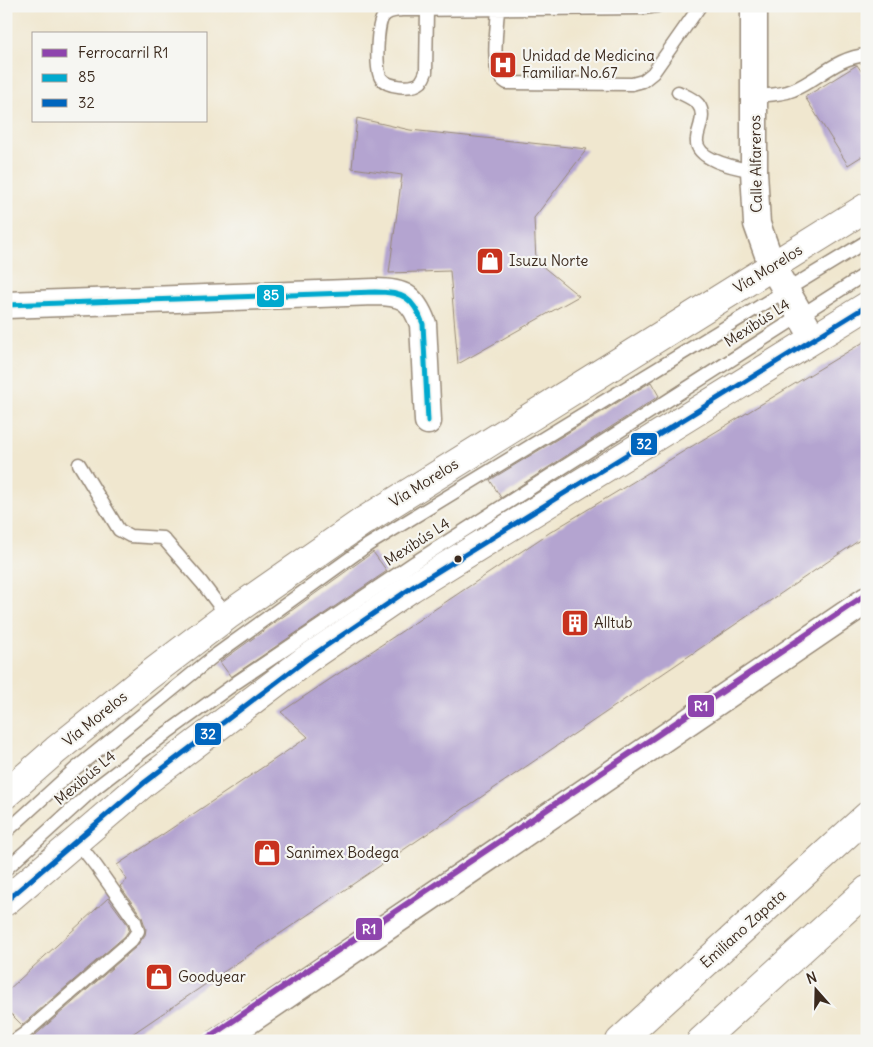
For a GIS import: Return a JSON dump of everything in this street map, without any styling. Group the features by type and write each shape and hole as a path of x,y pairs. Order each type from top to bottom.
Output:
{"main road":[{"name":"Vía Morelos","path":"6,794 56,750 118,700 227,616 362,522 867,207"},
{"path":"6,901 145,782 307,659 403,594 867,306"},
{"name":"Emiliano Zapata","path":"620,1041 867,816"},
{"path":"701,1041 867,890"}],"street":[{"name":"Calle Alfareros","path":"754,6 754,171 757,224 772,266 814,339"},
{"path":"6,305 390,292 404,296 412,303 419,312 423,324 428,421"},
{"path":"220,1041 867,600"}],"lane":[{"path":"427,10 426,72 420,83 409,86 389,84 382,80 378,73 378,27 386,14 401,8 498,10 644,8 657,6"},
{"path":"498,10 496,64 498,74 507,83 632,84 643,81 653,72 700,6"},
{"path":"755,96 792,91 842,60 867,55"},
{"path":"678,92 698,104 701,109 702,116 697,139 700,150 706,156 729,166 754,171"},
{"name":"Mexibús L4","path":"6,832 75,768 214,656 368,545 867,241"},
{"name":"Mexibús L4","path":"6,869 94,789 237,682 415,562 867,273"},
{"path":"79,464 119,530 130,536 163,538 202,583 227,616"},
{"path":"14,1041 132,941 138,931 135,921 76,840"}],"building":[{"path":"857,65 867,79 867,153 848,165 805,97"},
{"path":"357,118 410,130 587,149 534,218 536,261 579,296 458,364 450,271 389,273 402,175 352,168"},
{"name":"Alltub","path":"867,340 867,535 122,1041 36,1041 33,1037 136,947 145,935 146,929 142,917 120,886 127,880 117,865 308,737 281,712 549,533"},
{"path":"651,382 659,396 501,498 490,480"},
{"path":"373,552 387,571 231,677 220,662"},
{"path":"108,898 128,925 129,930 125,936 22,1025 6,1009 6,992"}],"rail line":[{"name":"R1","path":"203,1041 867,594"}],"transit line":[{"name":"85","path":"6,305 375,292 393,293 411,302 423,324 428,421"},
{"name":"32","path":"6,901 145,782 307,659 411,588 867,306"}],"place":[{"name":"Unidad de Medicina Familiar No.67","path":"503,65"},
{"name":"Isuzu Norte","path":"490,261"},
{"name":"Alltub","path":"575,623"},
{"name":"Sanimex Bodega","path":"267,853"},
{"name":"Goodyear","path":"159,977"}]}
